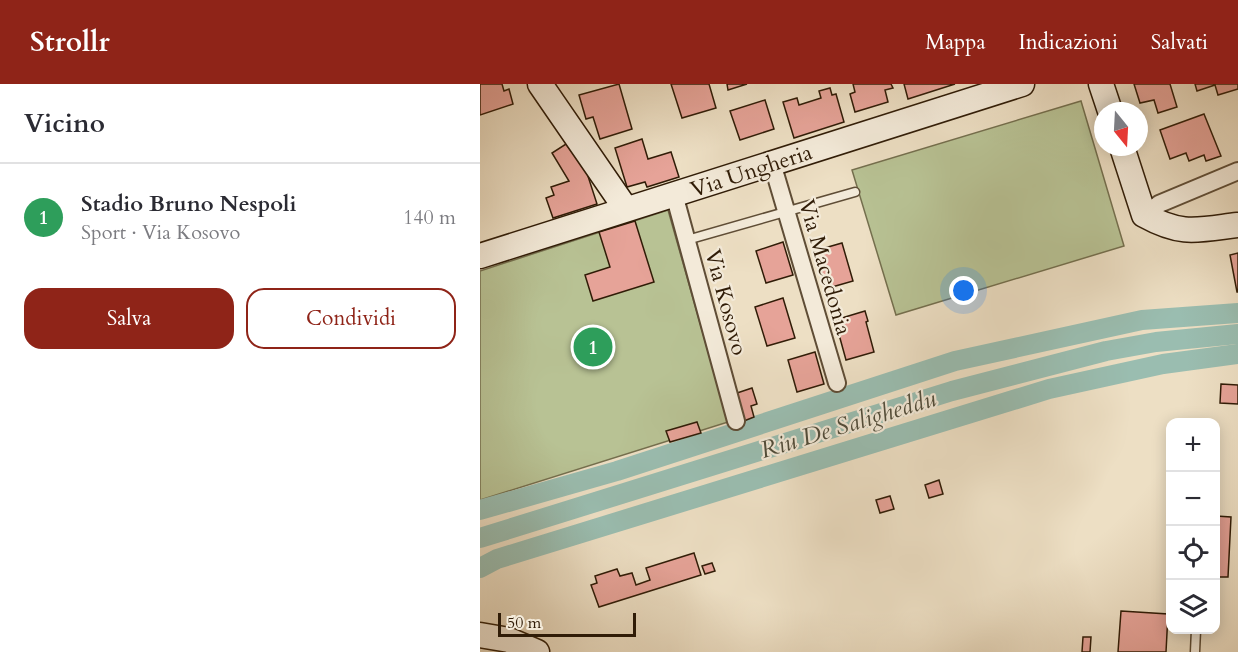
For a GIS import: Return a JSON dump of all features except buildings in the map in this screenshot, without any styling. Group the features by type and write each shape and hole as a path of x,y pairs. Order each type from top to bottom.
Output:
{"street":[{"name":"Via Ungheria","path":"480,256 1022,84"},
{"path":"1101,84 1107,102"},
{"path":"547,86 626,209"},
{"path":"1125,156 1144,214 1167,228 1189,231 1238,225"},
{"name":"Via Macedonia","path":"771,163 837,383"},
{"path":"1144,214 1159,204 1238,171"},
{"name":"Via Kosovo","path":"674,194 736,421"},
{"path":"480,635 509,640 537,652"}],"lane":[{"path":"687,240 855,192"},
{"path":"1195,652 1196,634"}],"green space":[{"path":"1081,101 1094,145 1094,156 1097,156 1124,246 896,315 852,170"},
{"path":"668,210 728,422 480,500 480,271"}],"waterway":[{"name":"Riu De Saligheddu","path":"480,510 617,471 955,361 1142,320 1238,313"},
{"name":"Riu De Saligheddu","path":"480,538 952,391 1106,351 1156,342 1238,334"},
{"name":"Riu De Saligheddu","path":"480,568 497,559 1049,389 1163,364 1238,354"}],"place":[{"name":"Stadio Bruno Nespoli","path":"593,347"}]}
